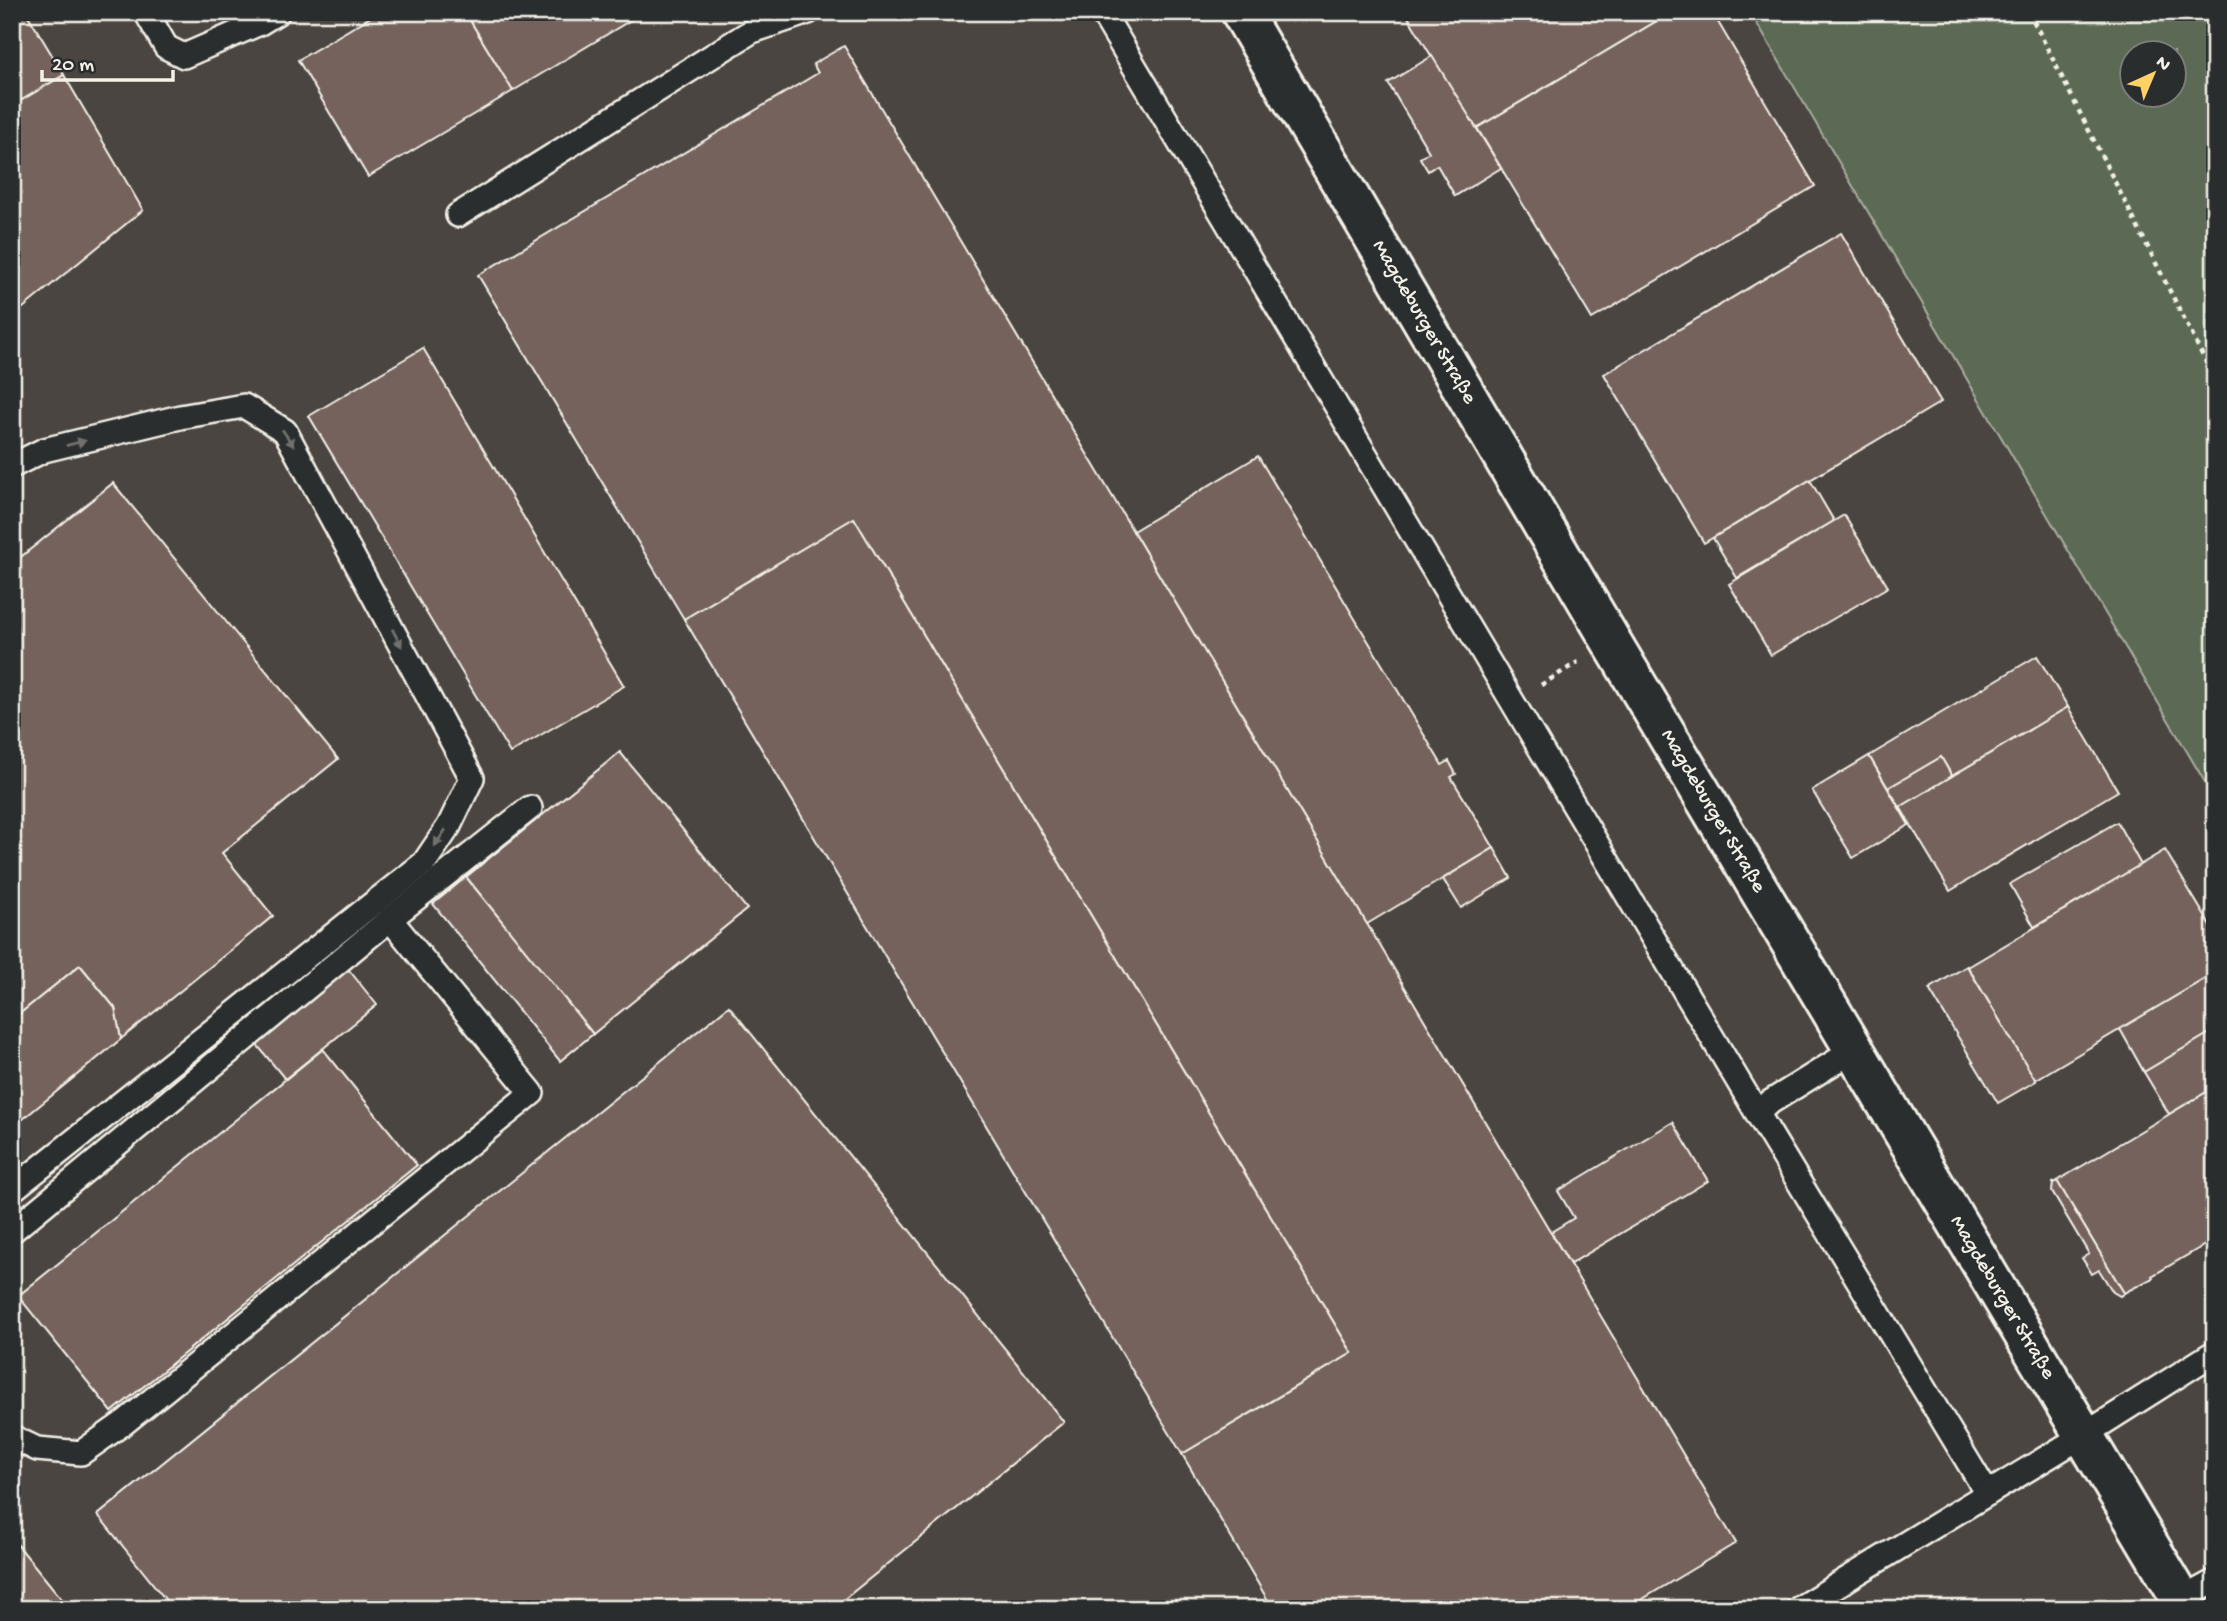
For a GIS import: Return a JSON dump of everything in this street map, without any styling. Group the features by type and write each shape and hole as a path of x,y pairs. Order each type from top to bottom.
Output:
{"street":[{"name":"Magdeburger Straße","path":"1241,12 1611,641 2185,1604"}],"lane":[{"path":"146,12 166,47 184,56 260,23 278,12"},
{"path":"458,215 752,31 808,12"},
{"path":"1102,12 1756,1111 1987,1493"},
{"path":"12,466 44,450 180,417 244,406 285,431 472,778 449,825 424,863 12,1190"},
{"path":"12,1231 390,919 530,808"},
{"path":"12,1437 37,1448 81,1453 125,1422 532,1093 390,919"},
{"path":"1756,1111 1854,1050"},
{"path":"1798,1609 2215,1352"},
{"path":"2185,1604 2215,1581"}],"path":[{"path":"2029,12 2215,380"},
{"path":"1513,702 1611,641"}],"shaded area":[{"path":"12,12 1756,12 2215,795 2215,1609 12,1609"}],"green space":[{"path":"1750,12 2215,12 2215,799"}],"building":[{"path":"12,12 26,12 64,75 12,106"},
{"path":"379,12 465,12 513,91 368,177 298,60"},
{"path":"465,12 644,12 513,91"},
{"path":"1416,12 1672,12 1475,129 1408,17"},
{"path":"1672,12 1712,12 1815,186 1592,319 1477,128"},
{"path":"844,46 1736,1543 1626,1609 1273,1609 1182,1454 1352,1353 854,518 684,619 478,275 818,73 813,64"},
{"path":"1432,56 1501,168 1455,196 1437,165 1428,171 1420,158 1429,152 1388,83"},
{"path":"64,75 143,210 12,317 12,106"},
{"path":"1841,233 1941,402 1704,543 1604,374"},
{"path":"423,348 624,686 510,753 309,416"},
{"path":"1258,456 1442,765 1449,761 1456,774 1451,777 1494,848 1367,924 1133,531"},
{"path":"1810,480 1834,521 1737,578 1713,538"},
{"path":"113,483 338,759 222,853 273,916 121,1039 115,1008 80,965 12,1020 12,564"},
{"path":"1844,515 1888,587 1771,655 1729,584"},
{"path":"854,518 1352,1353 1182,1454 684,619"},
{"path":"2037,656 2068,707 1952,776 1941,757 1888,788 1869,756"},
{"path":"2068,707 2118,791 1950,891 1900,807"},
{"path":"620,752 747,909 593,1034 466,877"},
{"path":"1869,756 1909,825 1853,858 1812,790"},
{"path":"1941,757 1952,776 1900,807 1888,788"},
{"path":"2117,822 2141,865 2034,927 2010,884"},
{"path":"1494,848 1511,878 1461,908 1443,879"},
{"path":"2165,850 2215,933 2215,973 2035,1080 1968,967"},
{"path":"466,877 593,1034 560,1061 433,904"},
{"path":"80,965 115,1008 121,1039 12,1128 12,1020"},
{"path":"345,965 377,1005 285,1079 253,1040"},
{"path":"1967,966 2036,1081 1998,1103 1929,989"},
{"path":"2215,973 2215,1030 2144,1072 2120,1029"},
{"path":"729,1006 1064,1422 832,1609 173,1609 98,1515"},
{"path":"2215,1030 2215,1087 2169,1114 2144,1072"},
{"path":"323,1049 417,1165 112,1412 18,1296"},
{"path":"2215,1087 2215,1239 2124,1293 2057,1181"},
{"path":"1673,1122 1708,1181 1570,1264 1551,1232 1574,1218 1558,1191"},
{"path":"2057,1181 2124,1293 2120,1296 2113,1292 2099,1270 2092,1274 2082,1258 2089,1254 2052,1192 2053,1183"},
{"path":"12,1538 70,1609 12,1609"}]}
